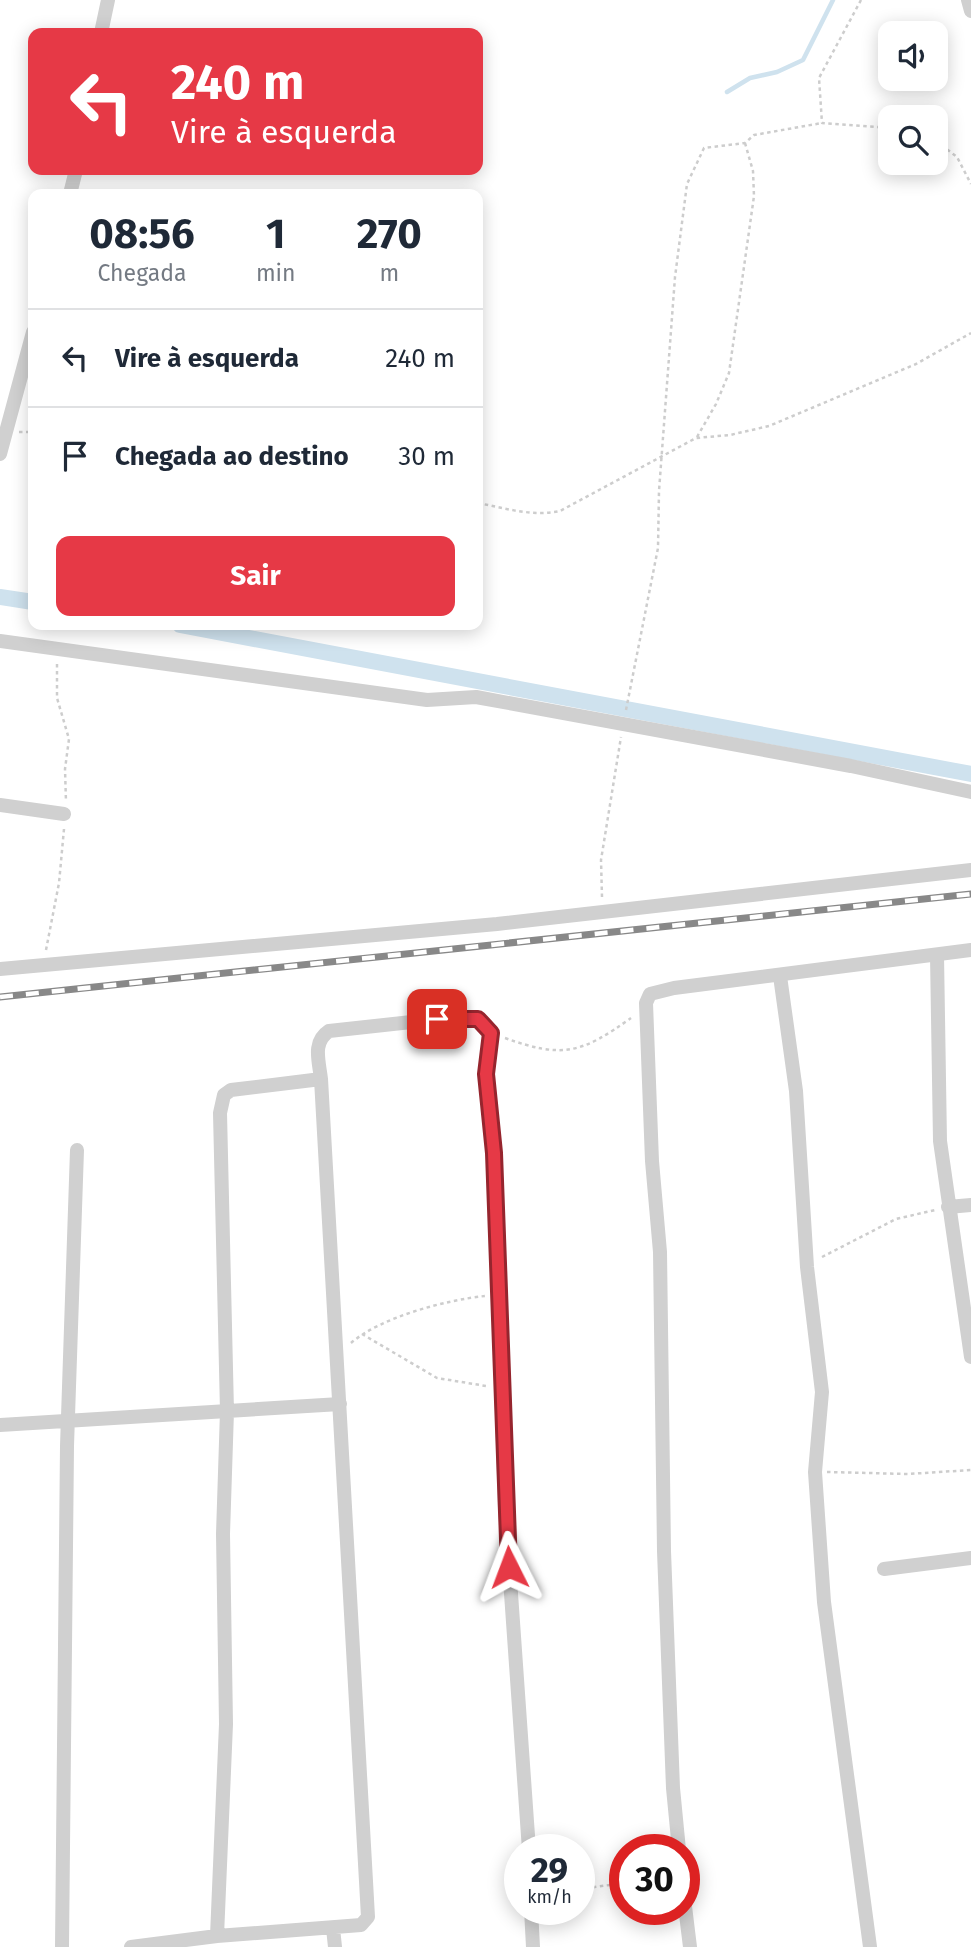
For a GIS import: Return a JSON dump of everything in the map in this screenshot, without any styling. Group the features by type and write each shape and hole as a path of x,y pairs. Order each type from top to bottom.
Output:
{"street":[{"path":"102,28 108,0"},
{"path":"968,0 971,11"},
{"path":"0,454 28,350"},
{"path":"0,641 427,700 475,697 623,723 971,792"},
{"path":"0,805 64,814"},
{"path":"0,969 603,913 971,870"},
{"path":"678,1834 673,1788 664,1551 660,1252 652,1161 645,1008 650,994 658,990 971,950"},
{"path":"937,955 937,1101 948,1207 971,1357"},
{"path":"780,976 796,1091 807,1267 822,1392 815,1436 815,1472 832,1675 870,1947"},
{"path":"131,1947 217,1936 362,1925 368,1917 338,1354 317,1048 323,1035 329,1031 457,1017 478,1019 491,1033 486,1074 494,1153 508,1555 528,1834"},
{"path":"217,1936 226,1724 223,1534 227,1411 220,1139 223,1099 231,1090 321,1079"},
{"path":"62,1947 67,1420 77,1150"},
{"path":"948,1207 971,1205"},
{"path":"0,1425 340,1404"},
{"path":"884,1569 971,1558"},
{"path":"532,1925 533,1947"},
{"path":"687,1925 690,1947"},
{"path":"333,1928 335,1947"}],"path":[{"path":"822,123 819,78 861,0"},
{"path":"603,913 601,860 623,723 658,548 661,457 675,276 687,184 704,148 745,143 754,135 822,123 878,127"},
{"path":"696,438 723,390 734,351 754,196 753,171 745,143"},
{"path":"948,150 957,157 971,184"},
{"path":"483,504 548,514 560,511 696,438 730,435 769,426 916,364 971,333"},
{"path":"491,1033 556,1052 587,1047 645,1008"},
{"path":"807,1267 861,1235 896,1219 948,1207"},
{"path":"338,1354 362,1334 457,1299 499,1295"},
{"path":"362,1334 437,1378 487,1386 502,1382"},
{"path":"815,1472 908,1474 971,1470"}],"waterway":[{"path":"727,92 750,78 777,72 803,60 833,0"},
{"path":"0,597 28,601"},
{"path":"207,630 971,774"}],"railway":[{"path":"0,997 971,894"}],"route":[{"path":"437,1019 478,1019 491,1033 486,1074 494,1153 509,1567"}]}
